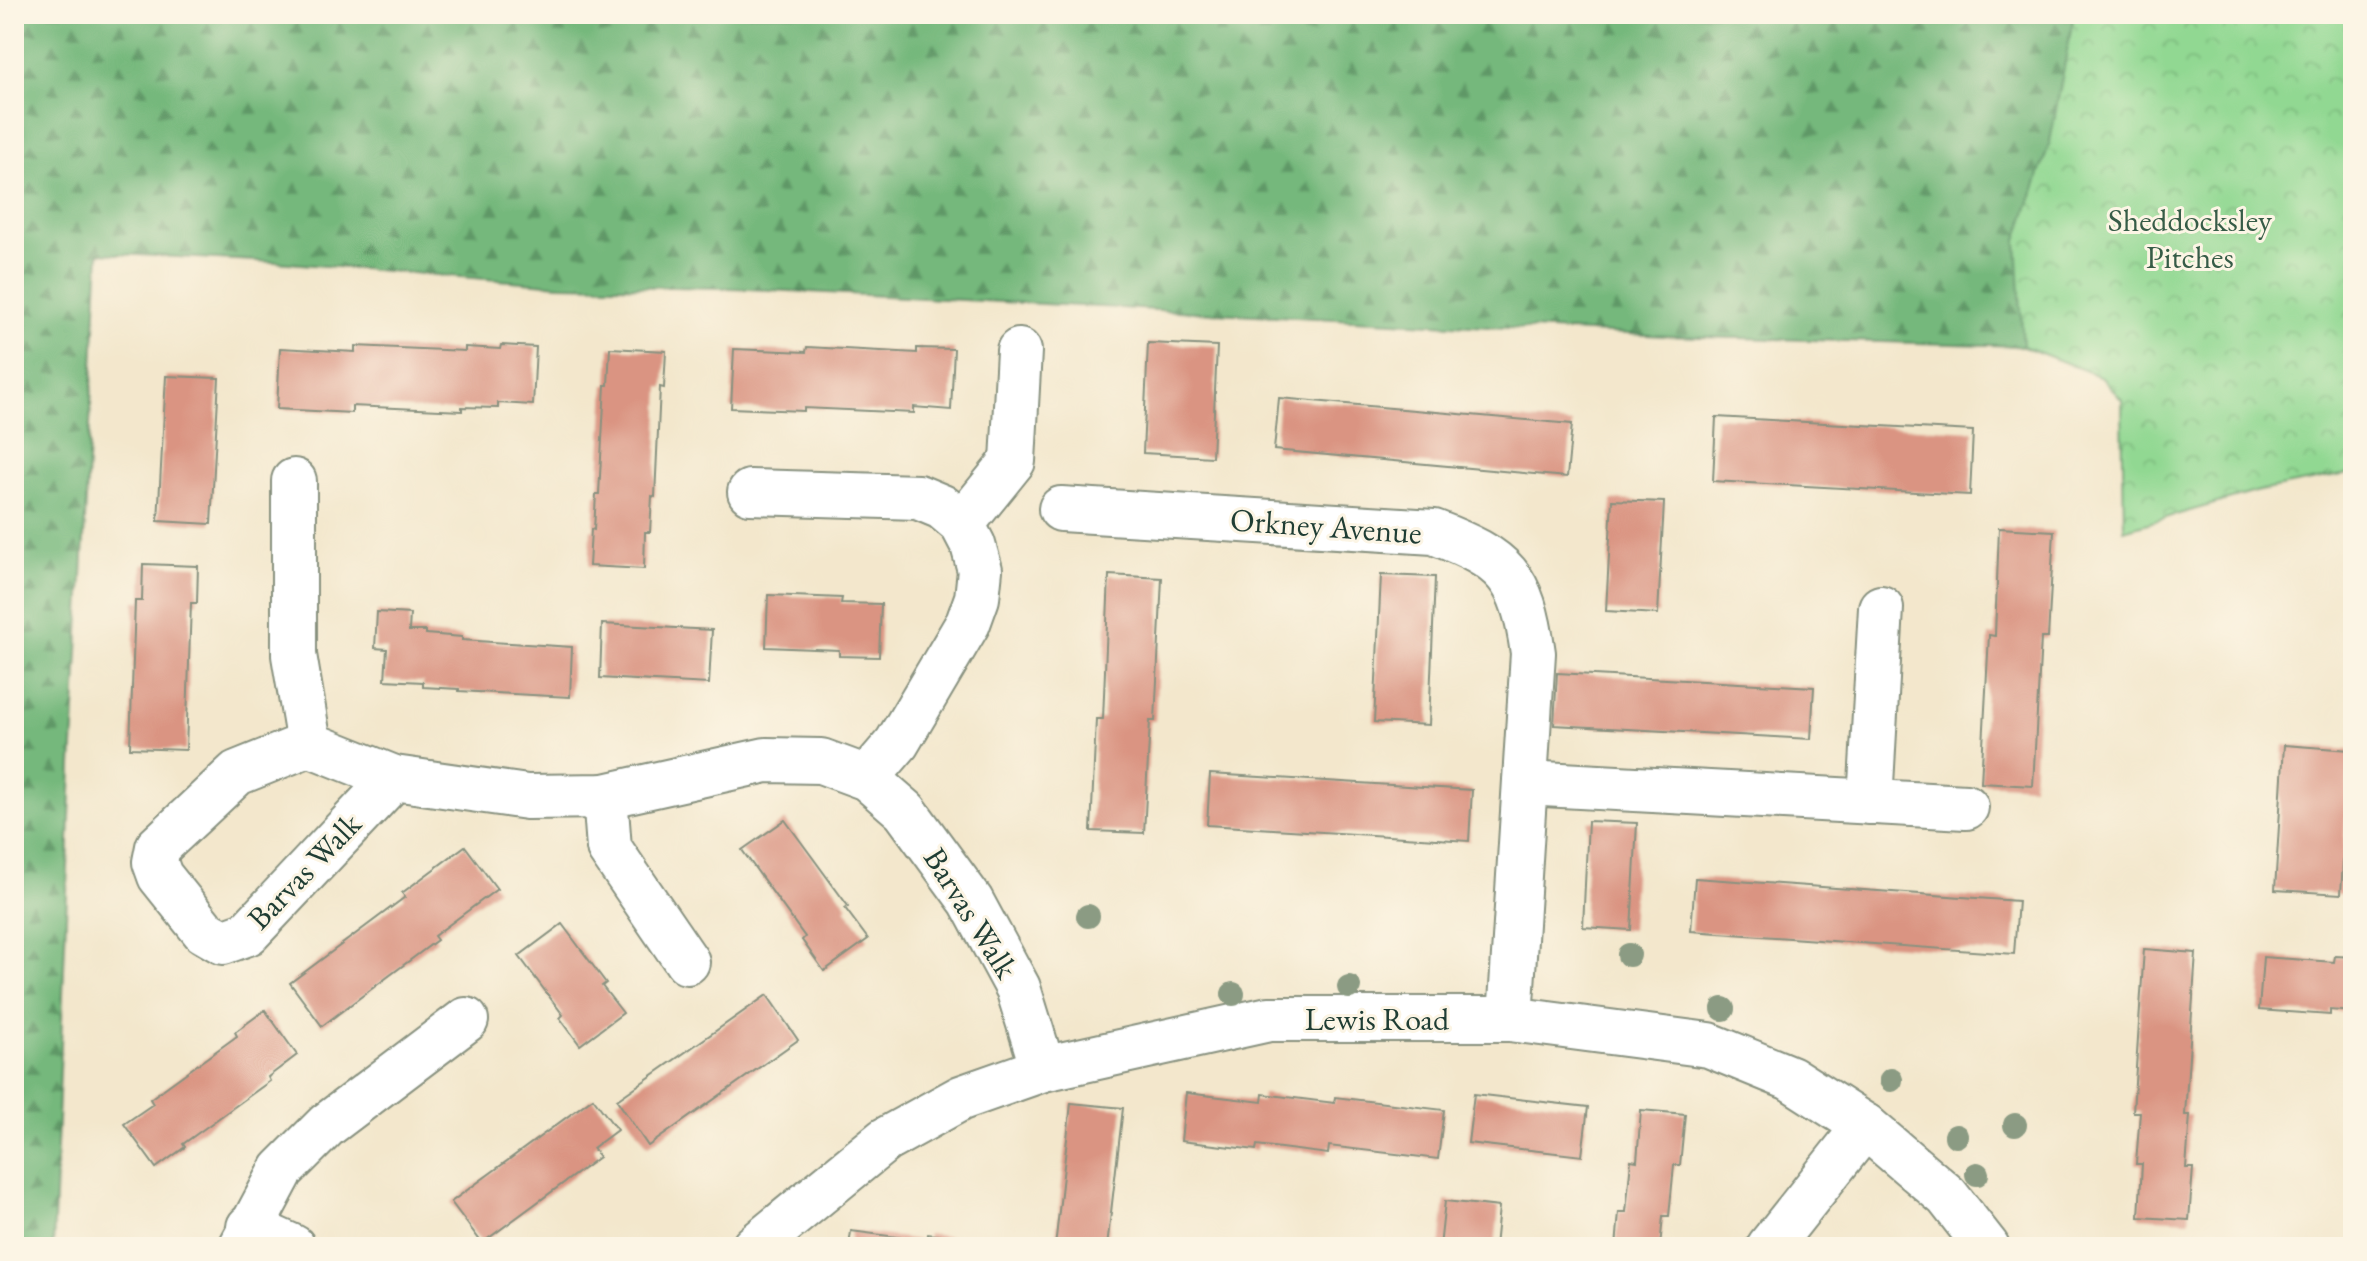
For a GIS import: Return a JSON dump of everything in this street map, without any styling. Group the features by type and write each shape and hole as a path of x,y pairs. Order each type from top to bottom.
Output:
{"street":[{"path":"962,524 1013,461 1019,351"},
{"path":"294,481 294,655 309,744"},
{"path":"750,492 918,497 942,507 962,524 973,545 980,570 977,598 968,623 897,743 867,778"},
{"name":"Orkney Avenue","path":"1061,509 1434,532 1478,549 1513,579 1527,613 1533,653 1510,1019"},
{"path":"1870,802 1881,608"},
{"name":"Barvas Walk","path":"394,778 248,933 223,942 204,931 160,876 155,862 158,847 237,773 309,744 394,778 527,797 605,796 766,760 821,761 867,778 905,811 971,901 1018,988 1043,1069"},
{"path":"1525,783 1966,807"},
{"path":"605,796 609,848 687,962"},
{"name":"Lewis Road","path":"754,1247 885,1140 961,1098 1043,1069 1269,1019 1510,1019 1709,1045 1790,1078 1865,1126 1947,1196 1987,1247"},
{"path":"293,1247 245,1237 282,1170 327,1125 466,1020"},
{"path":"1769,1247 1865,1126"}],"green space":[{"path":"14,14 2074,14 2050,142 2017,240 2023,346 1666,336 728,288 560,285 276,262 99,253 72,766 53,1247 14,1247"},
{"name":"Sheddocksley Pitches","path":"2074,14 2353,14 2353,473 2259,491 2124,530 2122,400 2102,377 2023,346 2017,240 2050,142"}],"building":[{"path":"1148,343 1217,346 1212,457 1143,453"},
{"path":"501,345 536,347 533,405 498,403 498,408 462,407 462,411 352,406 352,413 277,409 280,348 355,352 355,346 465,351 465,347 500,349"},
{"path":"807,347 917,353 917,348 954,349 951,410 914,407 914,413 731,408 734,349 806,352"},
{"path":"610,348 666,351 664,388 660,387 655,497 652,496 650,532 645,532 644,569 589,566 591,529 594,530 596,494 599,494"},
{"path":"166,376 219,378 211,524 158,521"},
{"path":"1279,398 1572,424 1567,477 1274,450"},
{"path":"1716,417 1973,431 1970,495 1713,481"},
{"path":"1612,500 1664,502 1658,614 1606,611"},
{"path":"1999,528 2054,531 2048,638 2041,638 2033,786 1981,783 1989,635 1995,636"},
{"path":"143,564 198,566 197,603 191,603 186,750 130,748 135,601 142,601"},
{"path":"1109,575 1162,578 1155,721 1150,721 1144,833 1091,831 1096,719 1103,719"},
{"path":"1381,575 1435,577 1429,725 1374,722"},
{"path":"768,595 842,598 841,603 881,604 879,657 839,656 839,650 766,647"},
{"path":"377,612 410,614 409,631 462,637 462,640 572,647 570,697 459,691 423,687 423,682 385,680 387,649 375,648"},
{"path":"602,624 712,630 709,684 600,678"},
{"path":"1557,673 1814,687 1811,739 1554,725"},
{"path":"2284,745 2350,750 2341,894 2275,890"},
{"path":"1210,774 1472,790 1469,841 1207,825"},
{"path":"785,820 848,906 845,908 868,939 824,971 802,940 805,937 742,850"},
{"path":"1588,821 1637,823 1631,930 1583,927"},
{"path":"465,846 497,889 434,936 437,940 322,1026 290,983 405,897 402,893"},
{"path":"1695,878 2018,901 2014,954 1691,931"},
{"path":"562,924 606,983 602,986 623,1013 580,1045 560,1018 563,1015 519,956"},
{"path":"2144,949 2196,953 2185,1115 2190,1115 2186,1168 2193,1168 2189,1220 2139,1217 2142,1164 2136,1164 2140,1112 2133,1112"},
{"path":"2335,956 2353,957 2353,1012 2330,1010 2330,1015 2259,1010 2263,957 2334,962"},
{"path":"767,995 798,1040 648,1146 617,1100"},
{"path":"265,1010 297,1055 268,1077 270,1081 183,1144 185,1147 156,1168 124,1124 153,1104 150,1099 237,1036 235,1032"},
{"path":"1186,1093 1262,1102 1263,1094 1334,1103 1335,1097 1444,1110 1438,1159 1329,1146 1328,1154 1257,1145 1256,1150 1181,1141"},
{"path":"1474,1094 1588,1107 1582,1156 1468,1143"},
{"path":"593,1098 617,1130 593,1148 599,1157 482,1243 451,1202"},
{"path":"1071,1103 1123,1108 1107,1247 1055,1247"},
{"path":"1641,1110 1685,1114 1680,1165 1674,1165 1669,1216 1663,1216 1660,1247 1616,1247 1619,1212 1626,1212 1631,1160 1637,1161"},
{"path":"1445,1201 1499,1207 1495,1247 1440,1247"},
{"path":"851,1231 927,1241 928,1234 999,1243 998,1247 849,1247"}]}
